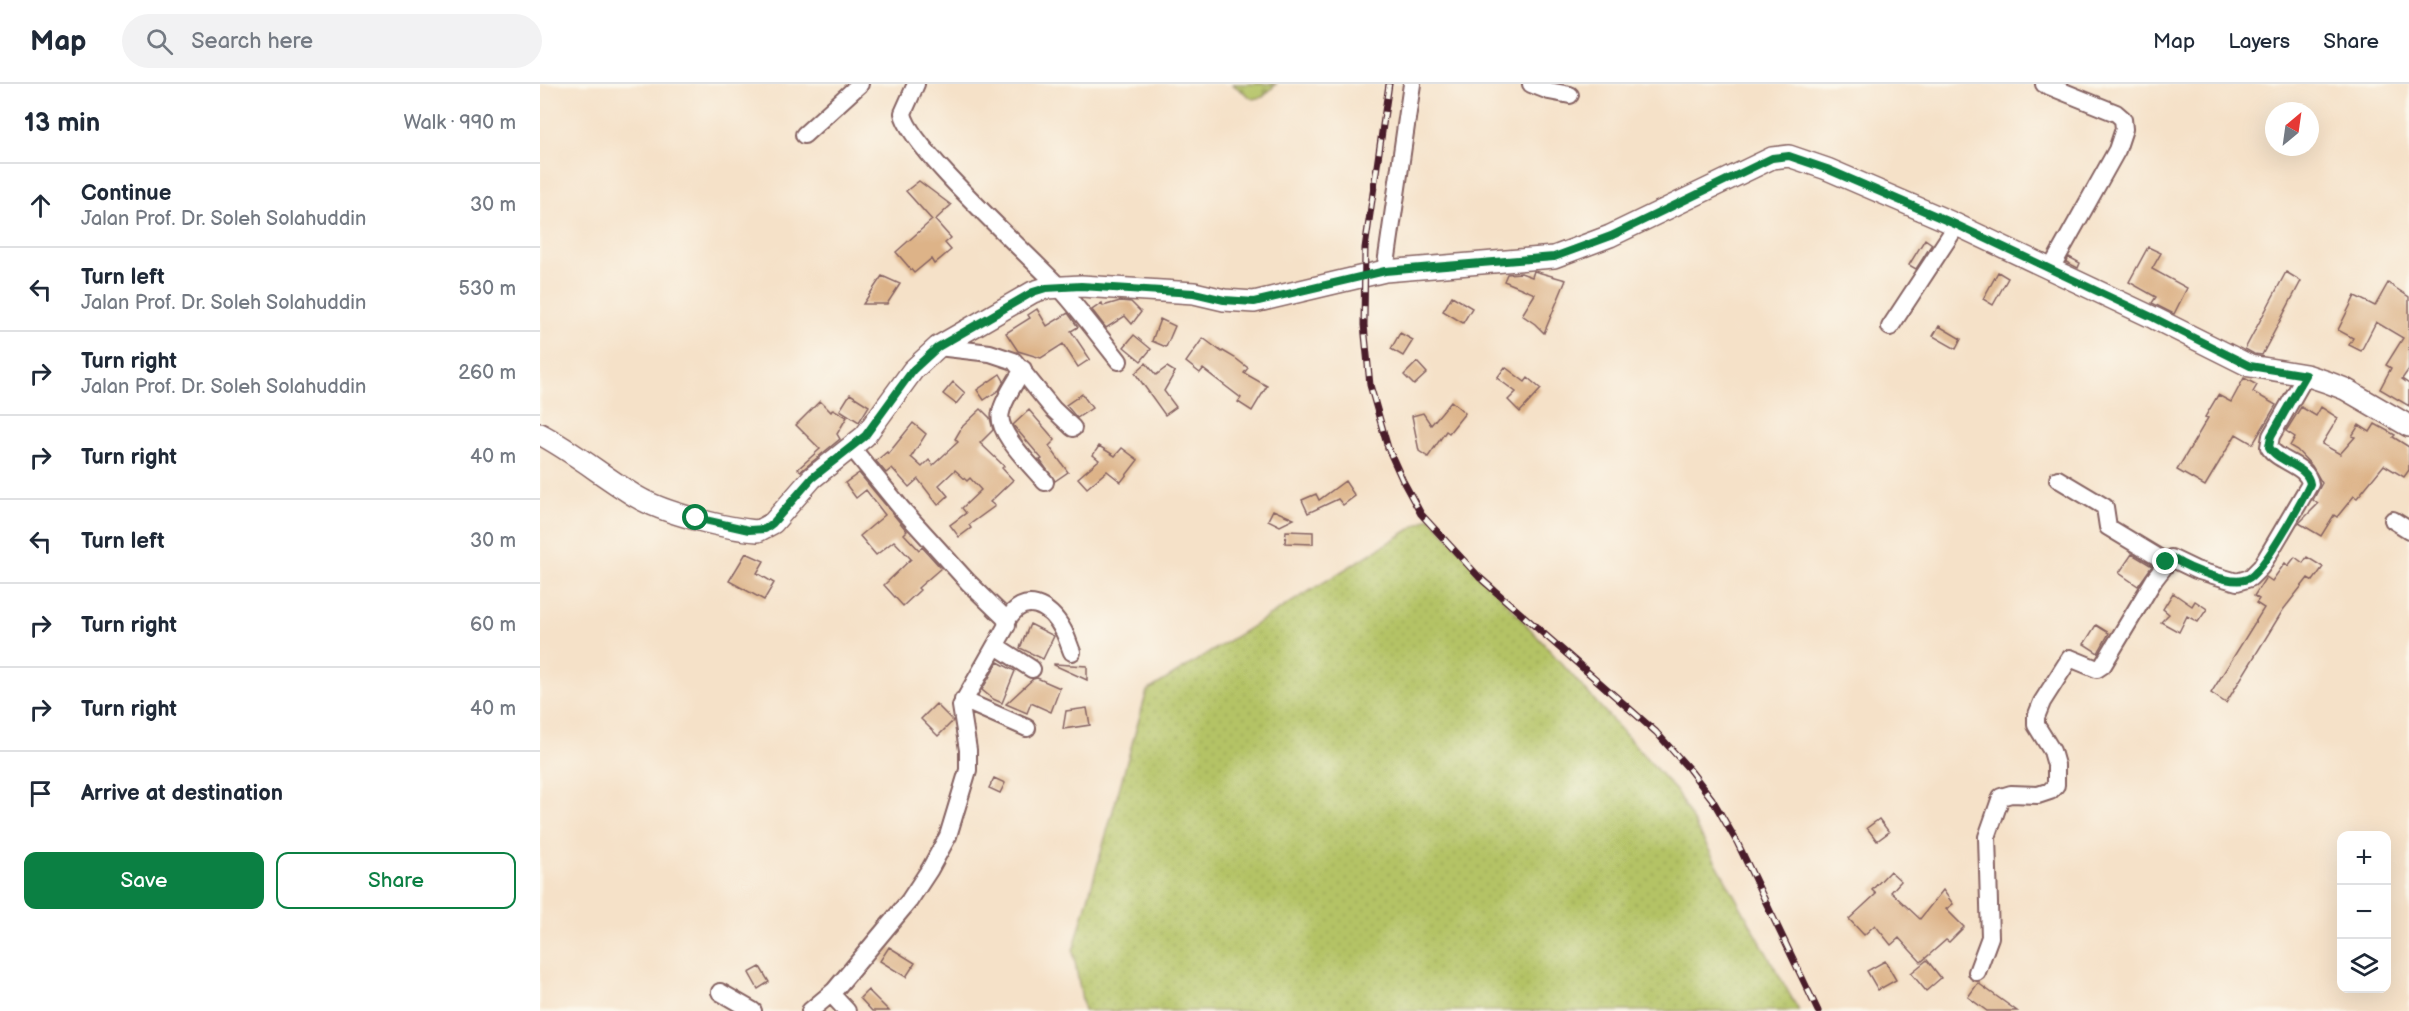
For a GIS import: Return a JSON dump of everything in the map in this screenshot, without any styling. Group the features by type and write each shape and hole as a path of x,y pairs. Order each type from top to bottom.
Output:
{"street":[{"path":"804,135 860,84"},
{"path":"916,84 903,113 909,129 989,217 1058,287 1119,361"},
{"path":"1385,271 1412,84"},
{"path":"1531,84 1549,91 1570,95"},
{"path":"2044,84 2116,113 2123,119 2124,126 2117,150 2050,270"},
{"path":"540,434 639,498 657,507 676,514 758,531 773,523 812,478 865,436 913,370 938,347 1033,292 1058,287 1081,286 1194,293 1224,300 1254,302 1385,271 1554,257 1611,236 1772,158 1789,156 1827,169 1957,225 2250,366 2306,375 2345,389 2409,426"},
{"path":"1890,327 1957,225"},
{"path":"938,347 1000,355 1014,361 1023,369 1053,409 1073,428"},
{"path":"1023,369 1000,412 1001,422 1007,436 1045,482"},
{"path":"1977,972 1990,937 1987,837 1999,800 2005,795 2045,793 2057,782 2052,751 2036,725 2037,711 2070,658 2097,669 2103,665 2166,562 2174,559 2190,568 2237,582 2250,578 2262,567 2310,484 2307,474 2273,453 2269,447 2271,436 2306,375"},
{"path":"852,448 901,508 1007,621"},
{"path":"2058,479 2105,507 2108,527 2166,562"},
{"path":"2393,520 2409,530"},
{"path":"810,1011 834,991 909,901 948,836 968,770 969,750 962,715 963,700 1006,629 1012,611 1029,603 1042,607 1063,628 1072,652"},
{"path":"996,646 1032,669"},
{"path":"963,700 1027,728"},
{"path":"834,991 835,998 848,1011"},
{"path":"720,992 753,1011"}],"green space":[{"path":"1232,84 1276,84 1263,97 1253,99"},
{"path":"1430,517 1676,791 1799,1011 1084,1011 1073,951 1147,691"}],"building":[{"path":"919,181 951,205 935,220 951,238 945,243 951,250 934,264 931,259 914,273 896,252 932,220 906,191"},
{"path":"1925,239 1932,244 1916,269 1909,265"},
{"path":"2148,247 2161,253 2152,269 2187,288 2174,314 2152,303 2156,297 2129,282"},
{"path":"2069,257 2080,263 2078,268 2066,262"},
{"path":"1534,271 1566,280 1544,333 1522,315 1535,294 1504,281 1507,274 1521,273 1532,277"},
{"path":"1998,272 2008,278 1993,305 1983,299"},
{"path":"2286,272 2301,281 2262,355 2254,354 2245,349"},
{"path":"882,276 900,284 887,304 863,304"},
{"path":"2388,283 2409,297 2409,369 2402,379 2409,384 2409,406 2380,389 2391,368 2386,365 2403,338 2376,322 2361,351 2349,345 2353,338 2338,330 2355,296 2375,306"},
{"path":"1452,296 1472,308 1463,323 1443,311"},
{"path":"1120,301 1131,302 1141,312 1132,324 1125,316 1106,328 1092,310 1102,303 1103,306"},
{"path":"1037,309 1047,326 1068,313 1078,327 1071,331 1090,359 1078,367 1063,344 1041,358 1018,351 1006,333 1030,318 1028,315"},
{"path":"1160,319 1175,326 1166,347 1152,341"},
{"path":"1939,326 1961,339 1956,349 1933,336"},
{"path":"1400,333 1413,340 1403,356 1391,349"},
{"path":"1134,335 1151,349 1141,361 1124,347"},
{"path":"1203,338 1248,368 1244,373 1267,386 1252,411 1238,402 1241,398 1203,369 1200,373 1186,362"},
{"path":"1417,362 1427,373 1414,385 1404,375"},
{"path":"1146,363 1156,375 1167,367 1175,372 1164,391 1176,407 1165,415 1135,373"},
{"path":"1505,367 1525,382 1528,378 1541,389 1520,412 1508,400 1516,392 1497,378"},
{"path":"1000,374 1004,381 999,390 984,400 977,390"},
{"path":"2244,378 2257,385 2253,392 2276,405 2253,444 2236,434 2205,486 2177,470 2208,418 2205,417 2218,395 2231,402"},
{"path":"953,382 965,393 956,404 943,394"},
{"path":"850,394 869,406 859,422 840,410"},
{"path":"1082,394 1092,408 1077,418 1066,405"},
{"path":"820,401 831,412 833,409 847,417 837,434 840,439 801,471 798,469 820,449 796,425"},
{"path":"1451,401 1465,413 1449,433 1446,431 1428,457 1419,451 1412,416 1423,413 1431,425"},
{"path":"2301,407 2316,416 2321,407 2338,418 2322,444 2340,454 2355,437 2352,436 2359,425 2370,432 2375,424 2395,435 2393,437 2409,447 2409,470 2404,477 2384,465 2357,498 2354,496 2337,517 2334,515 2321,536 2299,523 2318,504 2313,500 2322,483 2312,466 2290,446 2295,437 2286,431"},
{"path":"981,409 990,418 993,430 980,443 1004,466 1002,468 1013,480 990,502 995,506 969,525 971,528 959,537 950,525 966,513 962,508 981,490 970,478 967,481 955,470 939,485 948,496 938,505 918,479 909,487 892,468 886,473 876,461 887,452 888,454 913,423 926,434 911,457 922,467 929,460 933,465 958,442 955,439 962,427"},
{"path":"1029,410 1055,440 1049,446 1068,472 1055,481 1040,460 1042,459 1013,425"},
{"path":"1099,446 1115,456 1122,448 1138,460 1121,482 1107,471 1087,488 1078,478 1099,460 1093,455"},
{"path":"859,473 907,531 904,534 919,550 922,547 941,568 918,588 920,590 903,606 884,585 911,559 894,541 876,555 860,536 885,515 866,490 856,498 845,483"},
{"path":"1345,481 1355,496 1343,505 1338,499 1308,513 1302,500 1316,494 1319,500"},
{"path":"1273,510 1294,519 1280,526 1268,520"},
{"path":"1286,531 1313,532 1313,544 1285,543"},
{"path":"746,553 764,561 757,573 774,583 764,600 729,581"},
{"path":"2132,554 2152,566 2138,586 2119,573"},
{"path":"2295,557 2303,563 2307,557 2323,567 2313,581 2308,578 2283,610 2226,703 2211,693 2264,608 2256,603 2259,599 2254,596 2266,577 2272,581 2285,563 2288,566"},
{"path":"2173,593 2192,606 2195,601 2207,609 2198,622 2187,616 2179,632 2161,622 2169,614 2163,609"},
{"path":"1030,624 1054,636 1043,659 1020,648"},
{"path":"2096,625 2109,633 2098,653 2084,644"},
{"path":"998,662 1015,671 1002,703 982,690"},
{"path":"1054,665 1087,666 1087,680"},
{"path":"1037,678 1060,688 1051,712 1031,703 1027,713 1006,704 1033,679"},
{"path":"936,704 953,721 938,736 921,719"},
{"path":"1087,708 1090,725 1063,729 1066,711"},
{"path":"994,778 1005,783 1000,793 989,788"},
{"path":"1879,819 1889,832 1877,841 1867,828"},
{"path":"1890,871 1901,881 1891,892 1920,919 1943,890 1953,904 1946,909 1964,927 1949,942 1946,940 1921,962 1899,938 1891,945 1875,925 1864,935 1849,919 1876,894 1872,890"},
{"path":"889,947 915,963 906,977 880,961"},
{"path":"1927,960 1941,978 1926,991 1911,973"},
{"path":"1885,961 1896,980 1878,990 1867,971"},
{"path":"760,967 769,982 758,989 749,973"},
{"path":"1978,983 2017,1011 1987,1011 1968,997"},
{"path":"868,990 889,1011 872,1011 860,998"}],"railway":[{"path":"1389,84 1365,248 1364,325 1370,385 1388,448 1403,481 1421,514 1479,577 1656,732 1689,769 1712,799 1737,842 1818,1011"}],"route":[{"path":"696,518 749,530 765,529 773,523 812,478 865,436 913,370 938,347 1033,292 1046,288 1081,286 1194,293 1224,300 1254,302 1385,271 1554,257 1611,236 1772,158 1789,156 1827,169 1957,225 2250,366 2306,375 2271,436 2269,447 2273,453 2307,474 2310,484 2262,567 2250,578 2237,582 2190,568 2174,559 2170,558 2166,562"}]}
